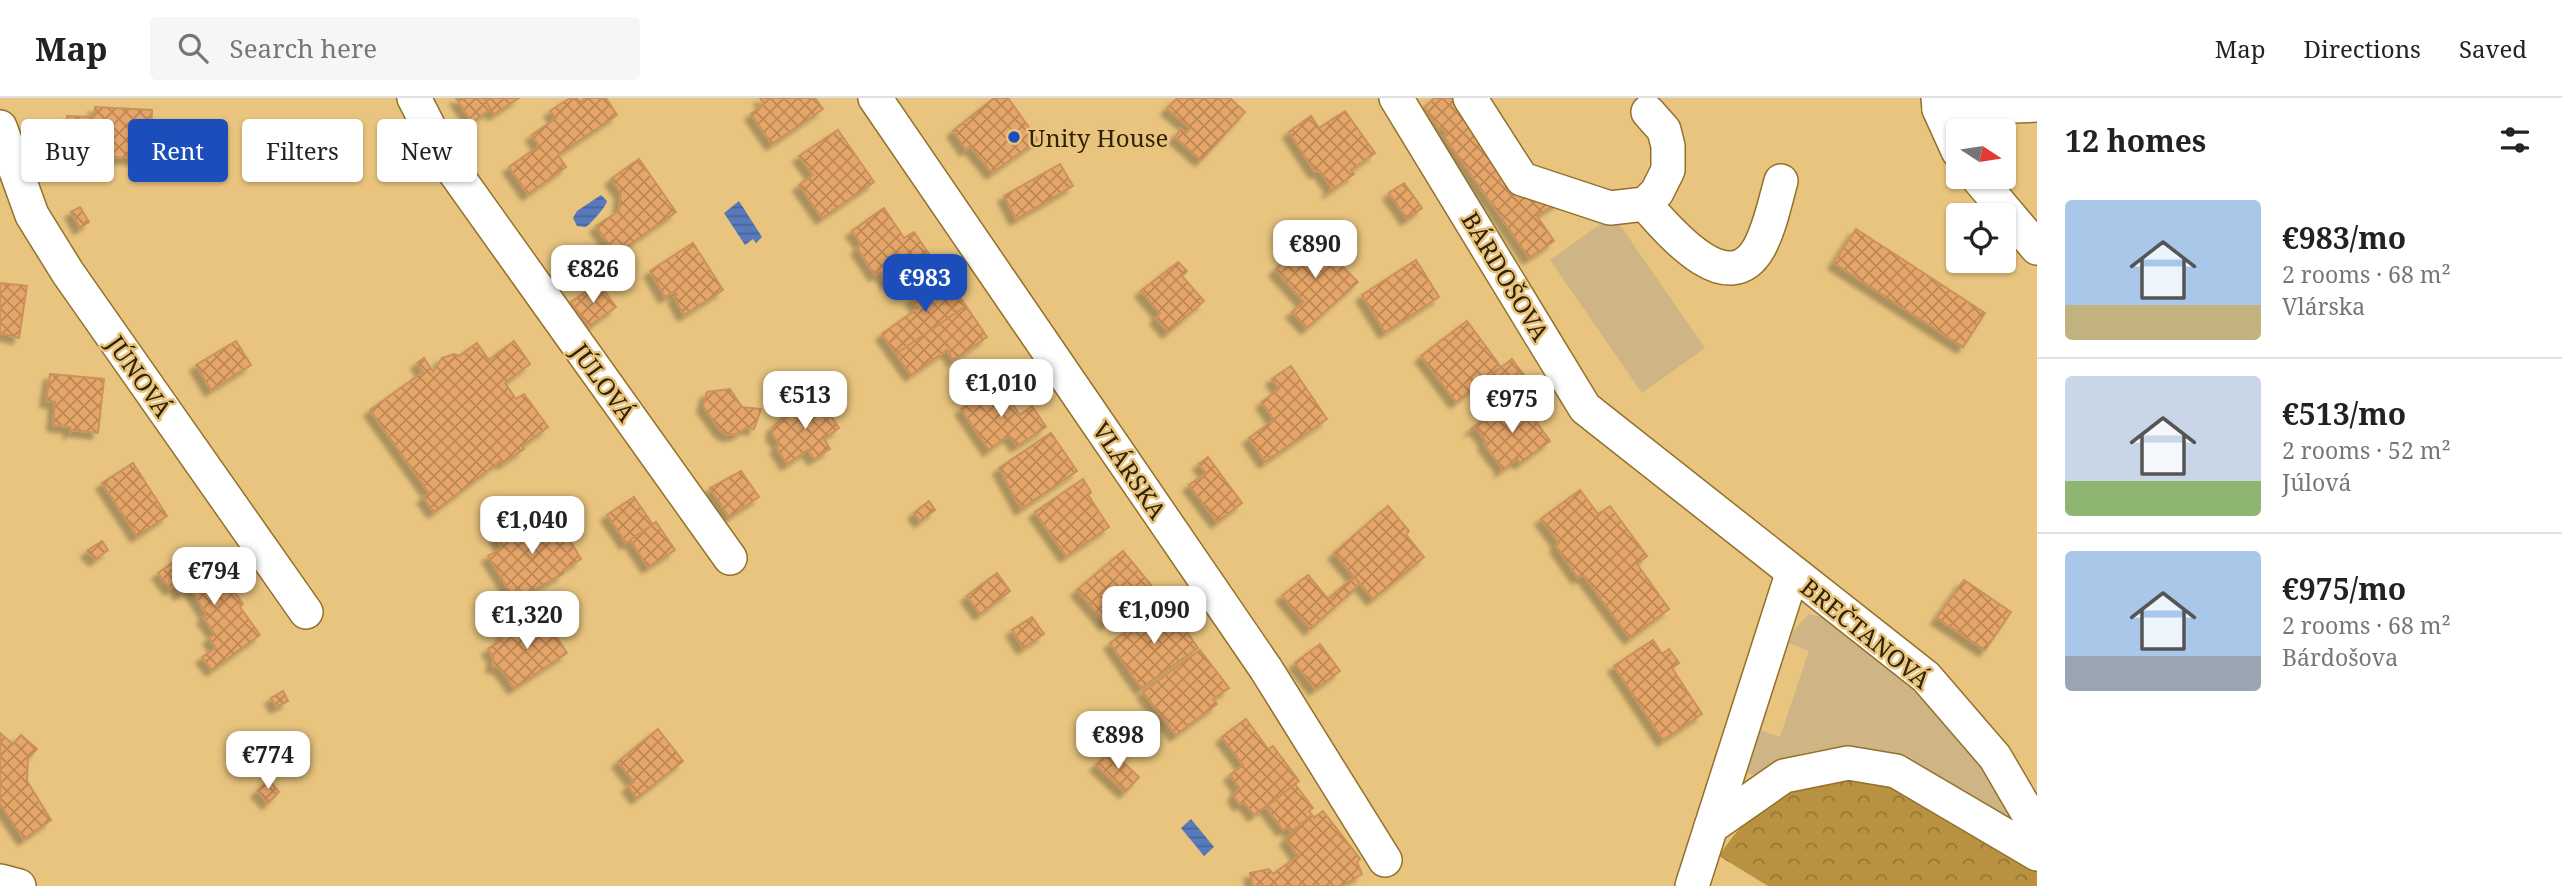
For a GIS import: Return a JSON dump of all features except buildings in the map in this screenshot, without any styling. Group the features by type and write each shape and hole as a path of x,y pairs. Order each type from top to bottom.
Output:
{"street":[{"name":"JÚLOVÁ","path":"414,98 446,160 730,558"},
{"name":"VLÁRSKA","path":"875,98 1266,669 1385,860"},
{"name":"BÁRDOŠOVA","path":"1396,98 1585,408 1792,574"},
{"path":"1470,98 1522,179 1610,208 1645,204 1657,192 1668,170 1664,130 1647,112"},
{"path":"1946,121 1939,104 2037,105"},
{"name":"JÚNOVÁ","path":"0,127 32,215 68,273 306,612"},
{"path":"1645,204 1683,246 1712,264 1734,269 1748,262 1759,248 1781,181"},
{"path":"1987,189 2037,247"},
{"path":"1692,886 1792,574"},
{"name":"BREČTANOVÁ","path":"1792,574 1926,677 1995,757 2037,829"},
{"path":"1711,827 1784,776 1848,763 1896,771 2037,854"},
{"path":"0,881 19,886"}],"shaded area":[{"path":"1613,215 1705,348 1642,393 1550,260"},
{"path":"1809,614 1830,619 1930,698 2037,838 1887,755 1830,748 1799,754 1754,776 1746,771 1757,729 1780,737 1809,651 1789,643 1794,630"}],"green space":[{"path":"1836,779 1891,787 2037,870 2037,886 1768,886 1719,856 1743,825 1768,804 1798,790"}],"water":[{"path":"601,195 607,201 601,211 586,227 577,226 573,218 577,211"},
{"path":"739,201 762,237 756,243 753,239 745,245 724,213"},
{"path":"1191,819 1214,847 1204,856 1181,828"}],"place":[{"name":"Unity House","path":"1014,137"}]}
